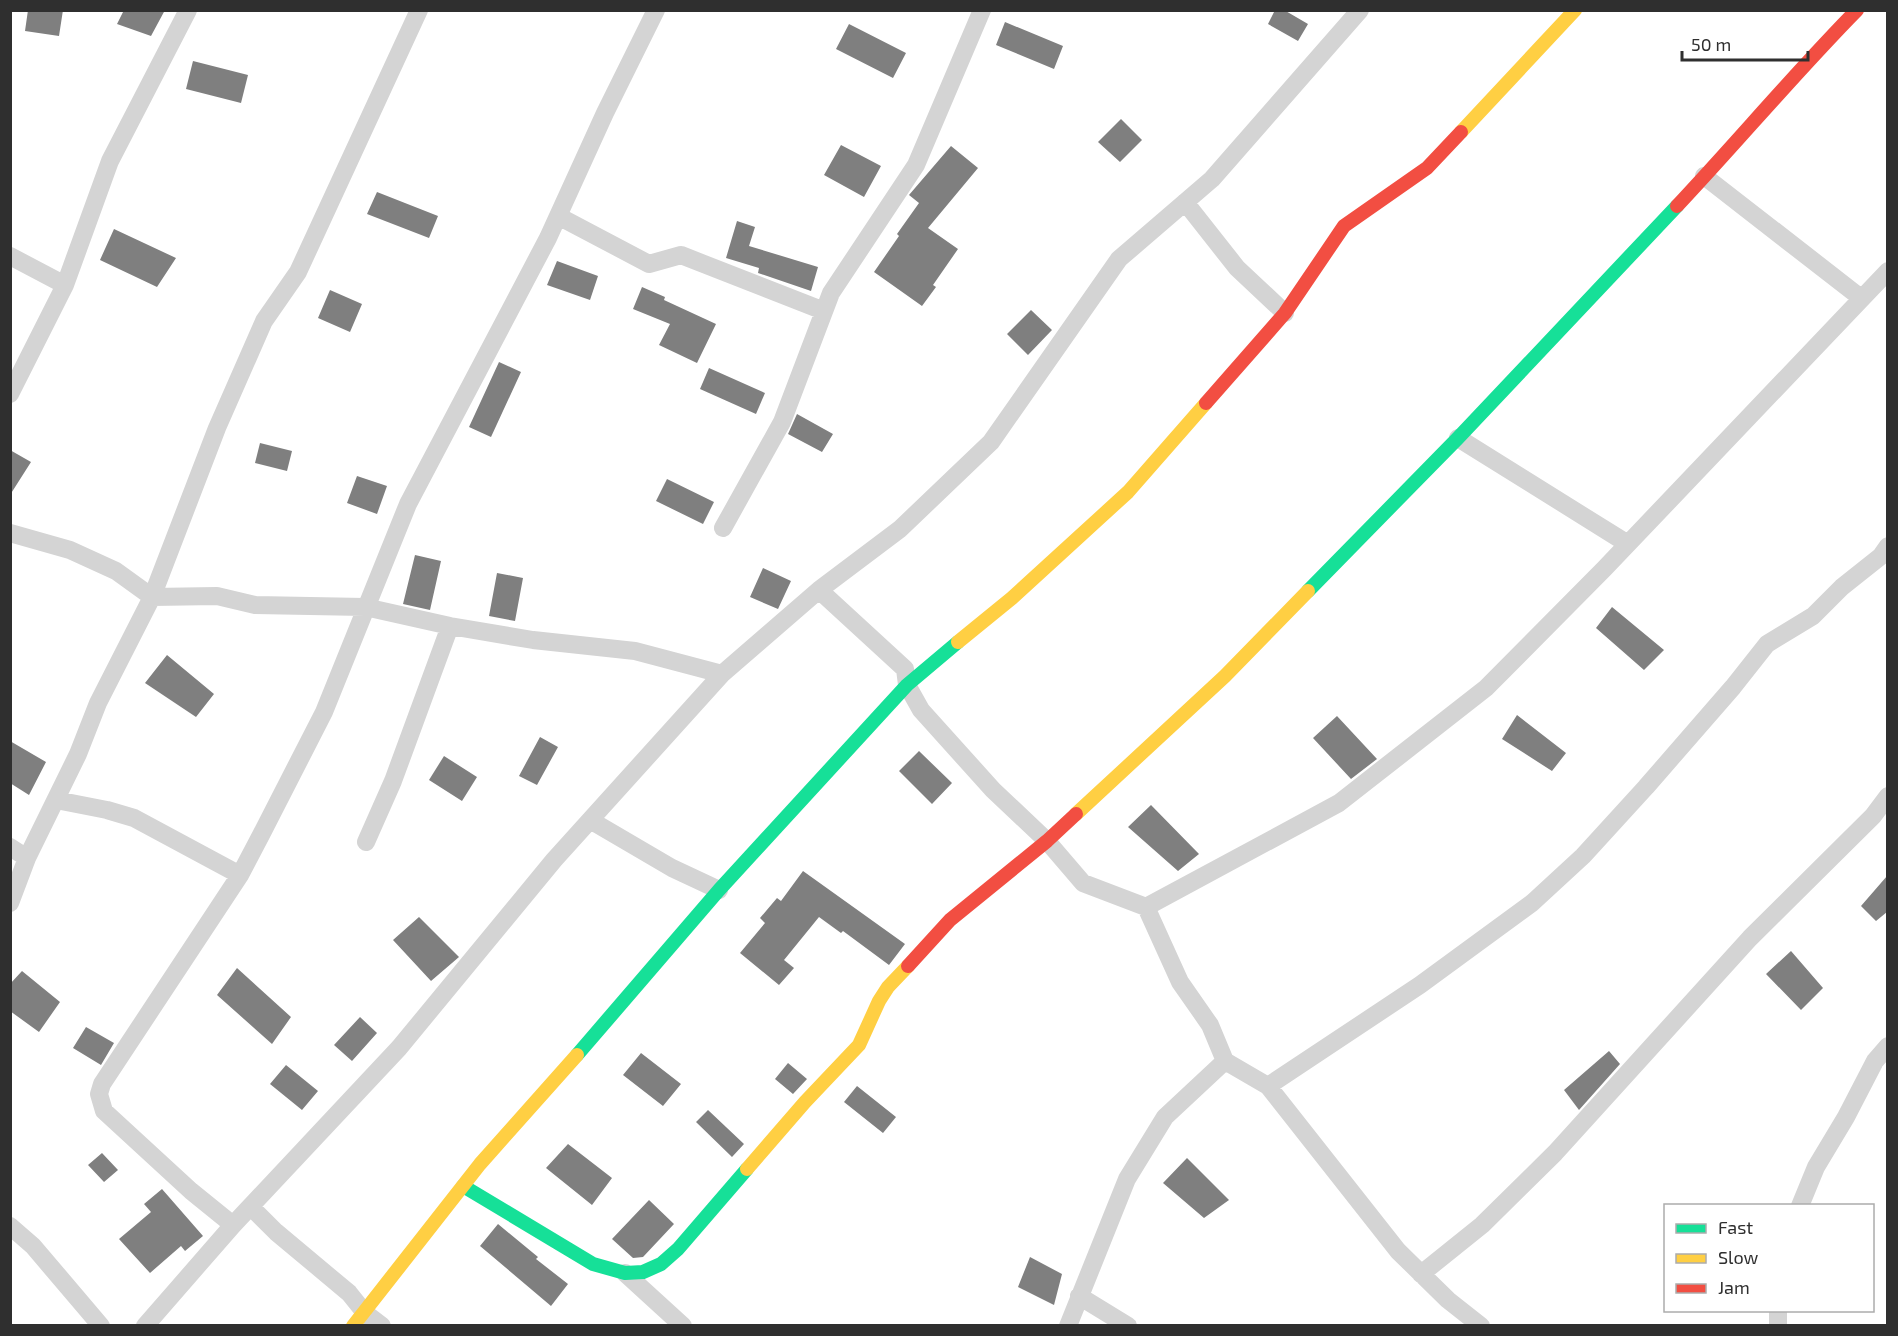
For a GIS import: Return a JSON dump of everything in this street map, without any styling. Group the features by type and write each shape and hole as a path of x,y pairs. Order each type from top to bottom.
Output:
{"street":[{"path":"10,394 65,285 110,161 188,10"},
{"path":"10,903 27,858 78,754 98,703 152,597 217,428 264,321 298,272 419,10"},
{"path":"233,1226 105,1111 99,1094 102,1084 240,875 324,712 408,504 558,216 605,113 656,10"},
{"path":"723,528 782,422 831,293 915,165 982,10"},
{"path":"145,1326 233,1226 399,1048 554,860 722,674 819,590 900,529 991,442 1119,259 1212,178 1360,10"},
{"path":"359,1319 480,1164 719,890 907,685 1012,598 1128,492 1285,313 1344,226 1427,168 1575,10"},
{"path":"463,1186 593,1264 625,1273 643,1272 661,1264 678,1249 805,1102 859,1045 888,987 950,920 1047,841 1225,676 1458,438 1704,176 1802,66 1857,10"},
{"path":"1704,176 1861,298"},
{"path":"1185,202 1237,268 1285,313"},
{"path":"558,216 649,264 681,255 824,311"},
{"path":"10,256 65,285"},
{"path":"1146,907 1340,802 1486,688 1628,544 1887,271"},
{"path":"1458,438 1628,544"},
{"path":"10,533 70,550 116,571 152,597 217,596 255,605 365,607 450,626 533,640 635,651 722,674"},
{"path":"1268,1086 1420,985 1532,903 1583,856 1646,787 1733,687 1767,644 1813,616 1842,587 1881,556 1887,546"},
{"path":"819,590 905,669 907,685 921,710 993,790 1047,841 1083,883 1146,907 1180,982 1210,1026 1225,1060 1268,1086 1398,1251 1448,1300 1480,1326"},
{"path":"366,842 393,780 450,626"},
{"path":"1421,1274 1482,1225 1555,1153 1750,938 1873,816 1887,796"},
{"path":"56,800 134,818 240,875"},
{"path":"590,820 672,868 719,890"},
{"path":"10,847 27,858"},
{"path":"1801,1204 1816,1167 1846,1118 1875,1061 1887,1046"},
{"path":"1068,1326 1127,1179 1165,1117 1225,1060"},
{"path":"251,1207 276,1232 349,1293 359,1319"},
{"path":"10,1226 33,1246 101,1326"},
{"path":"625,1273 683,1326"},
{"path":"1079,1296 1128,1326"},
{"path":"359,1319 382,1326"}],"building":[{"path":"28,10 63,10 59,36 25,31"},
{"path":"124,10 165,10 151,36 117,24"},
{"path":"1275,10 1284,10 1308,24 1298,41 1268,24"},
{"path":"1005,22 1063,46 1054,69 996,45"},
{"path":"849,24 906,53 893,78 836,49"},
{"path":"193,61 248,75 241,103 186,89"},
{"path":"1121,119 1142,140 1120,162 1098,142"},
{"path":"841,145 881,166 864,197 824,175"},
{"path":"951,146 978,168 928,228 958,249 933,285 936,287 922,306 874,272 919,203 909,195"},
{"path":"377,192 438,216 429,238 367,214"},
{"path":"737,221 755,227 749,246 818,267 811,291 758,273 759,268 726,258"},
{"path":"114,229 176,258 157,287 100,260"},
{"path":"557,261 598,276 590,300 547,285"},
{"path":"642,287 716,324 697,363 659,345 670,324 633,309"},
{"path":"330,290 362,304 350,332 318,318"},
{"path":"1031,310 1052,330 1028,355 1007,334"},
{"path":"499,362 521,372 491,437 469,427"},
{"path":"709,368 765,393 756,414 700,389"},
{"path":"797,414 833,434 822,452 788,434"},
{"path":"260,443 292,451 287,471 255,463"},
{"path":"10,450 31,462 10,495"},
{"path":"357,476 387,486 377,514 347,503"},
{"path":"667,479 714,502 703,524 656,501"},
{"path":"415,555 441,561 430,610 403,604"},
{"path":"763,568 791,581 778,609 750,597"},
{"path":"497,573 523,578 515,621 489,616"},
{"path":"1612,607 1664,650 1644,670 1596,628"},
{"path":"167,655 214,694 196,717 145,683"},
{"path":"1517,715 1566,753 1552,771 1502,739"},
{"path":"1337,716 1377,759 1351,779 1313,738"},
{"path":"540,737 558,747 537,785 519,776"},
{"path":"10,741 46,762 29,795 10,783"},
{"path":"919,751 952,783 932,804 899,771"},
{"path":"444,756 477,777 462,801 429,780"},
{"path":"1151,805 1199,854 1178,871 1128,827"},
{"path":"803,871 905,944 889,965 843,931 841,933 819,917 784,960 794,968 779,985 740,953 765,923 760,918 777,898 781,901"},
{"path":"1887,876 1887,912 1876,921 1861,906"},
{"path":"419,917 459,957 431,981 393,940"},
{"path":"1791,951 1823,988 1801,1010 1766,974"},
{"path":"237,968 291,1017 272,1044 217,995"},
{"path":"22,971 60,1002 39,1032 10,1011 10,984"},
{"path":"360,1017 377,1033 352,1061 334,1045"},
{"path":"86,1027 114,1043 101,1065 73,1048"},
{"path":"1609,1051 1620,1064 1579,1110 1564,1090"},
{"path":"641,1053 681,1084 663,1106 623,1075"},
{"path":"788,1063 807,1079 793,1094 775,1079"},
{"path":"286,1065 318,1091 302,1110 270,1084"},
{"path":"857,1086 896,1117 883,1133 844,1102"},
{"path":"708,1110 744,1144 732,1157 696,1122"},
{"path":"568,1144 612,1178 592,1205 546,1168"},
{"path":"102,1153 118,1170 104,1182 88,1165"},
{"path":"1187,1158 1229,1200 1204,1218 1163,1183"},
{"path":"162,1189 203,1236 185,1251 181,1246 150,1273 119,1239 151,1212 144,1204"},
{"path":"649,1200 674,1224 643,1257 633,1258 612,1239"},
{"path":"498,1224 538,1257 536,1259 568,1284 551,1306 480,1246"},
{"path":"1030,1257 1062,1274 1054,1305 1018,1287"}],"traffic: fast":[{"path":"1308,591 1458,438 1677,206"},
{"path":"577,1055 719,890 907,685 958,642"},
{"path":"463,1186 593,1264 625,1273 643,1272 661,1264 678,1249 747,1169"}],"traffic: slow":[{"path":"1461,132 1575,10"},
{"path":"958,642 1012,598 1128,492 1206,403"},
{"path":"1076,814 1225,676 1308,591"},
{"path":"747,1169 805,1102 859,1045 879,1001 888,987 908,966"},
{"path":"353,1326 480,1164 577,1055"}],"traffic: jam":[{"path":"1677,206 1857,10"},
{"path":"1206,403 1285,313 1344,226 1427,168 1461,132"},
{"path":"908,966 950,920 1047,841 1076,814"}]}
